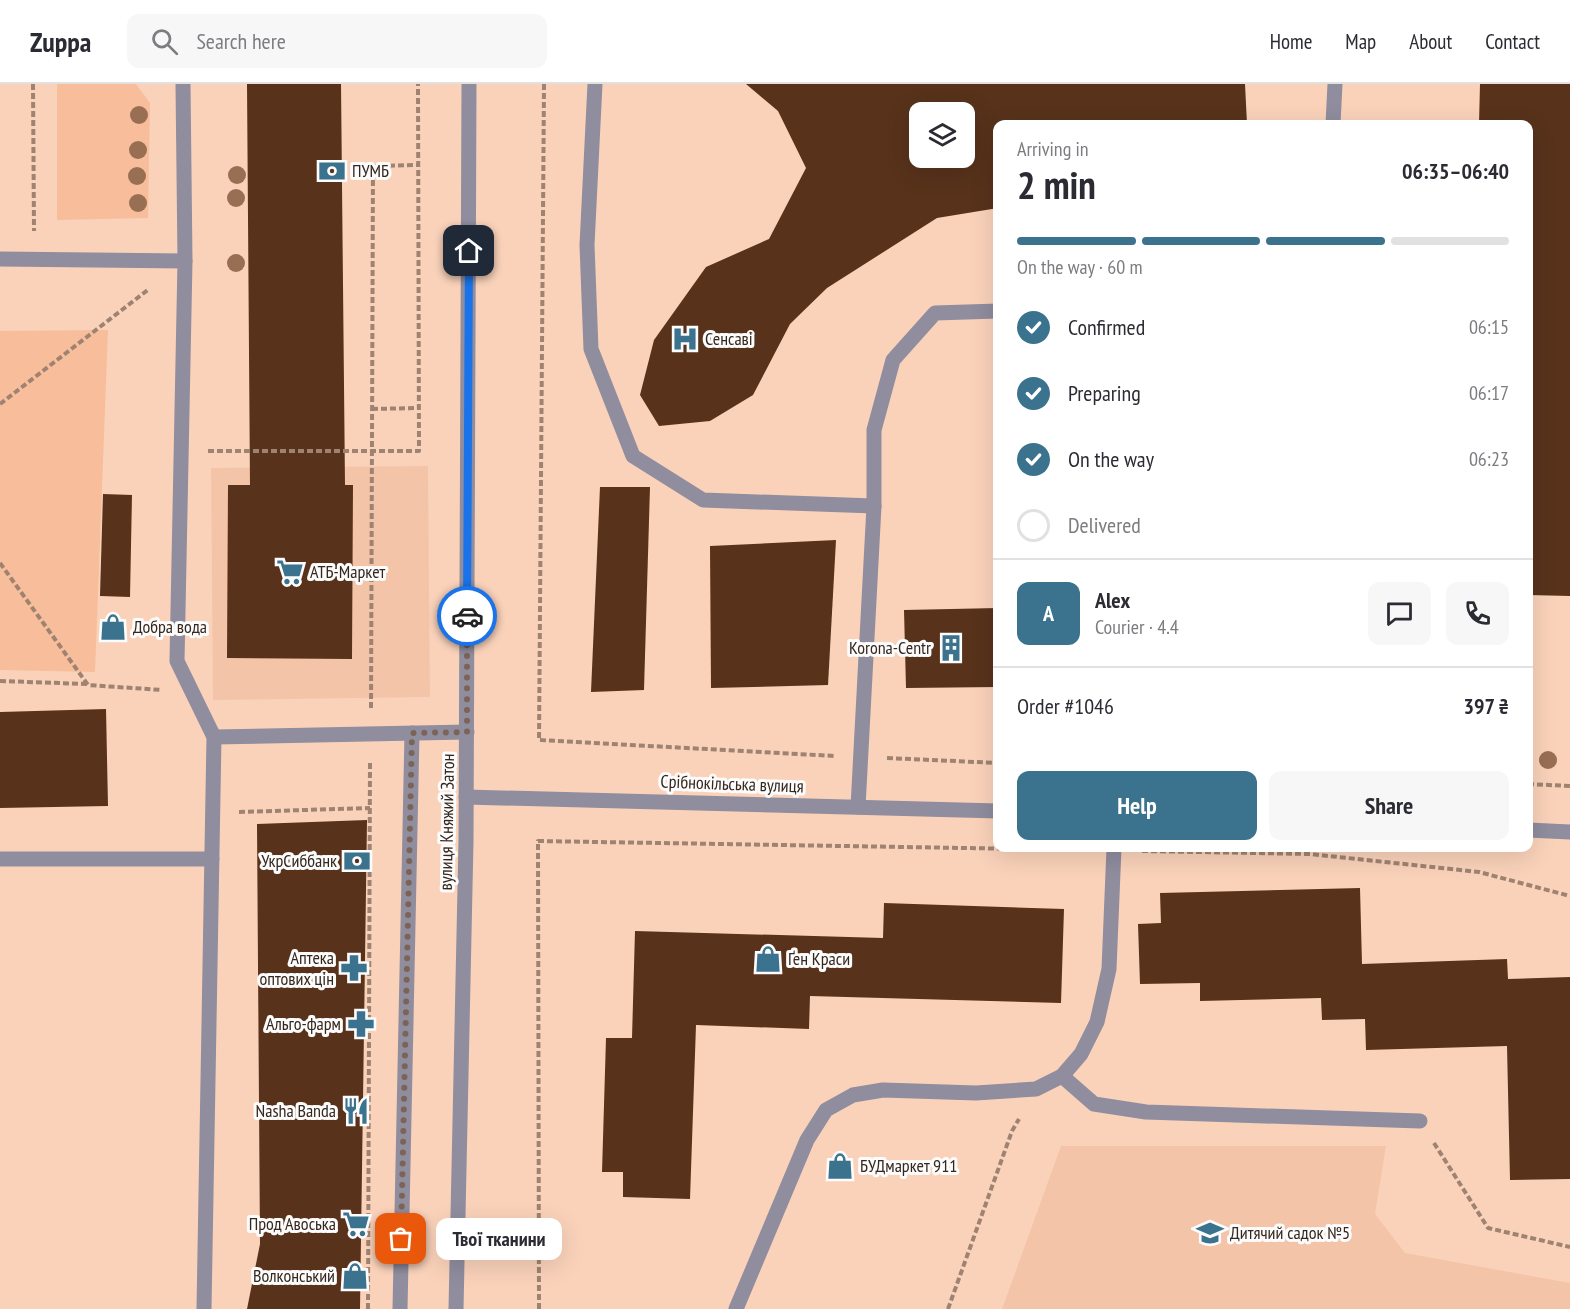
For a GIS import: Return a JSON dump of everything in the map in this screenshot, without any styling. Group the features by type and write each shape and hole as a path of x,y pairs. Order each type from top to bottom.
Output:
{"street":[{"path":"183,84 184,261 177,661 214,737 204,1309"},
{"name":"вулиця Княжий Затон","path":"456,1309 467,732 469,84"},
{"path":"595,84 587,245 591,350 633,456 703,500 874,506"},
{"path":"1333,120 1335,84"},
{"path":"0,259 184,261"},
{"path":"858,807 874,506 874,430 892,360 935,313 993,311"},
{"path":"214,737 467,732"},
{"path":"400,1309 412,733"},
{"name":"Срібнокільська вулиця","path":"466,797 993,811"},
{"path":"1533,830 1569,832"},
{"path":"736,1309 807,1140 826,1110 853,1095 883,1090 976,1093 1036,1089 1062,1076 1081,1054 1096,1022 1109,969 1114,852"},
{"path":"0,859 212,859"},
{"path":"1062,1076 1094,1104 1146,1112 1420,1121"}],"path":[{"path":"33,84 35,259"},
{"path":"181,451 419,451 418,84"},
{"path":"544,84 538,740 993,762"},
{"path":"368,1309 373,166 418,165"},
{"path":"0,404 184,261"},
{"path":"372,409 418,408"},
{"path":"0,563 87,684"},
{"path":"0,681 87,684 192,693"},
{"path":"1533,784 1570,786"},
{"path":"212,813 370,808"},
{"path":"539,1309 538,841 993,847"},
{"path":"1232,852 1310,854 1479,872 1570,896"},
{"path":"948,1309 1012,1131 1036,1089"},
{"path":"1420,1121 1488,1228 1570,1247"}],"shaded area":[{"path":"57,84 136,84 150,103 148,218 57,220"},
{"path":"108,330 95,672 0,670 0,331"},
{"path":"428,466 430,697 213,700 211,468"},
{"name":"Дитячий садок №5","path":"1061,1146 1386,1146 1375,1214 1405,1253 1570,1283 1570,1309 1002,1309"}],"building":[{"path":"247,84 341,84 345,485 353,485 352,659 227,658 228,485 250,485"},
{"path":"746,84 1245,84 1247,120 993,120 993,209 937,218 827,288 790,324 753,395 710,421 659,426 640,395 654,340 706,267 769,239 806,168 778,111"},
{"path":"1480,84 1570,84 1570,596 1533,595 1533,120 1479,120"},
{"path":"600,487 650,487 644,690 591,692"},
{"path":"103,494 132,495 130,597 100,596"},
{"path":"836,540 828,685 711,688 710,546"},
{"name":"Korona-Centr","path":"993,608 993,687 906,688 904,610"},
{"path":"106,709 108,806 0,808 0,712"},
{"path":"367,820 360,1309 247,1309 260,1244 257,824"},
{"path":"1360,888 1362,964 1507,959 1508,979 1570,977 1570,1179 1510,1180 1507,1046 1366,1050 1365,1019 1322,1020 1321,998 1200,1001 1200,983 1140,984 1138,924 1161,923 1160,893"},
{"path":"884,903 1064,909 1061,1003 810,996 809,1029 696,1025 690,1199 623,1197 623,1172 602,1172 606,1038 632,1038 635,931 883,938"}],"way so far":[{"path":"401,1239 412,733 467,732 467,616"}],"place":[{"name":"ПУМБ","path":"332,171"},
{"name":"Сенсаві","path":"685,339"},
{"name":"АТБ-Маркет","path":"290,572"},
{"name":"Добра вода","path":"113,627"},
{"name":"Korona-Centr","path":"951,648"},
{"name":"УкрСиббанк","path":"357,861"},
{"name":"Ґен Краси","path":"768,959"},
{"name":"Аптека оптових цін","path":"354,968"},
{"name":"Альго-фарм","path":"361,1024"},
{"name":"Nasha Banda","path":"356,1111"},
{"name":"БУДмаркет 911","path":"840,1166"},
{"name":"Прод Авоська","path":"356,1224"},
{"name":"Дитячий садок №5","path":"1210,1233"},
{"name":"Твої тканини","path":"401,1239"},
{"name":"Волконський","path":"355,1276"}],"route":[{"path":"467,616 469,251"}]}
